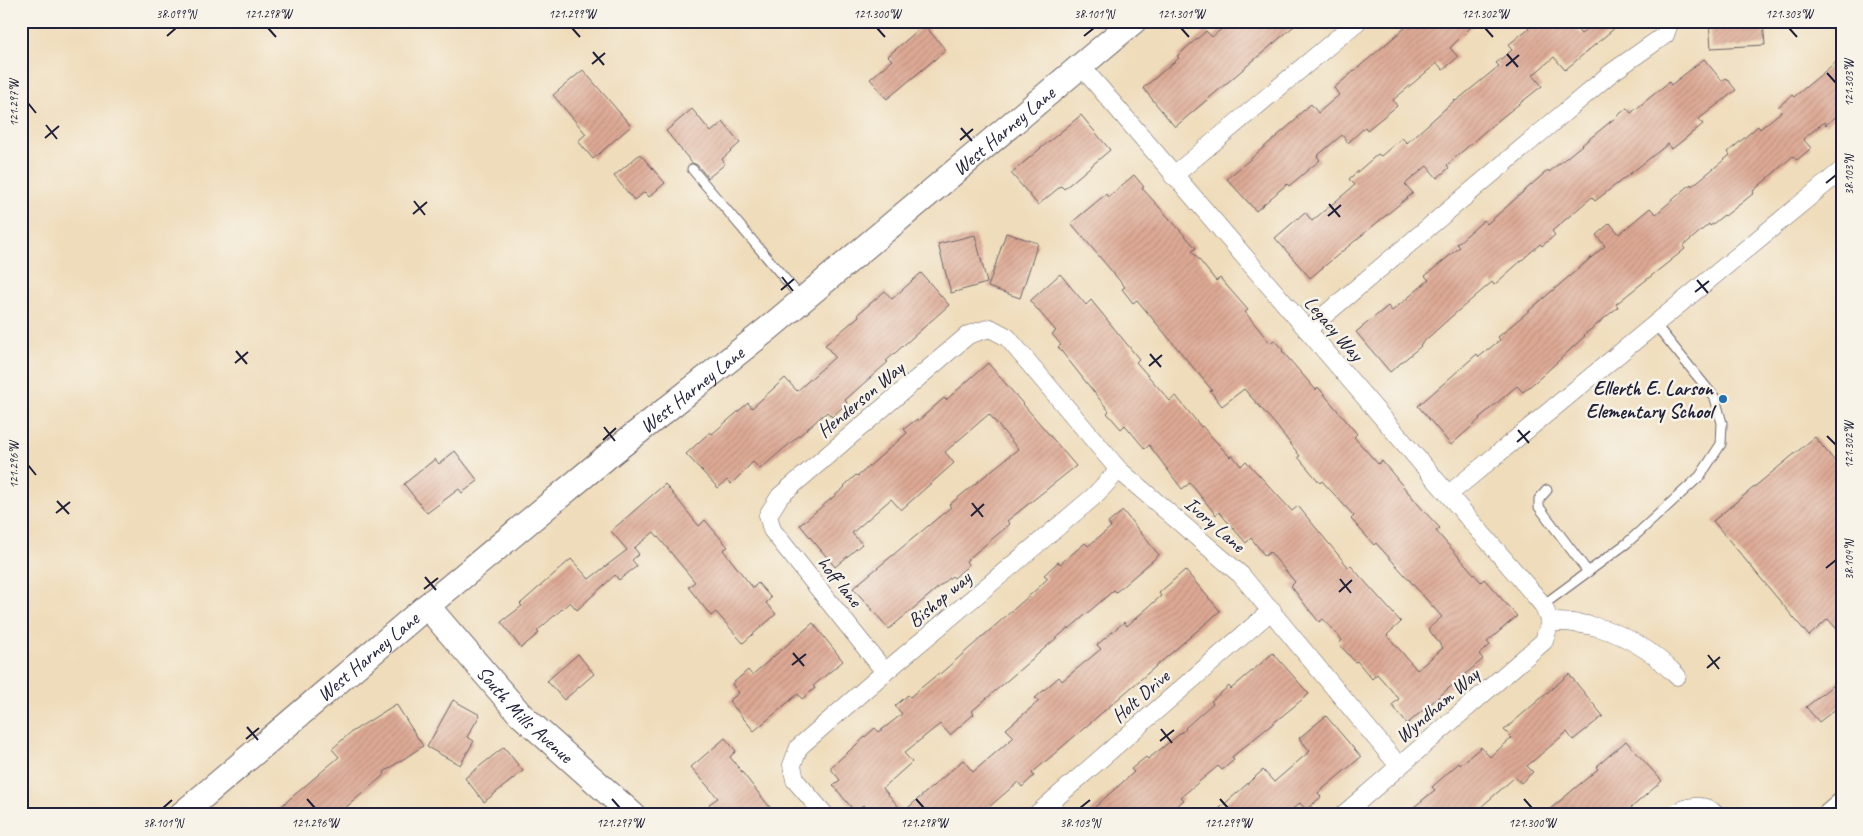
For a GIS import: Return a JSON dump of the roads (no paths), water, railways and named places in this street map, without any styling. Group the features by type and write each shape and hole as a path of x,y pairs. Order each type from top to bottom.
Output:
{"main road":[{"name":"West Harney Lane","path":"181,815 427,606 609,455 802,300 1134,21"},
{"name":"South Mills Avenue","path":"427,606 520,714 633,815"}],"street":[{"path":"1173,176 1358,21"},
{"path":"1307,330 1611,73 1665,35 1670,21"},
{"name":"Legacy Way","path":"1081,66 1173,176 1543,605 1550,622"},
{"path":"1449,494 1842,170"},
{"name":"Ivory Lane","path":"990,328 1007,337 1119,470 1242,575 1399,766"},
{"name":"Henderson Way","path":"768,515 780,496 968,335 990,328"},
{"name":"Bishop way","path":"825,815 795,780 792,765 799,747 1092,498 1119,470"},
{"name":"hoff lane","path":"768,515 772,530 885,672"},
{"name":"Holt Drive","path":"1036,815 1272,610"},
{"path":"1550,622 1572,621 1607,629 1648,651 1677,676"},
{"name":"Wyndham Way","path":"1343,815 1544,641 1550,622"},
{"path":"1674,815 1694,806 1712,810 1716,815"}],"lane":[{"path":"692,169 802,300"},
{"path":"1543,605 1626,543 1700,476 1720,444 1722,423 1715,398 1655,324"},
{"path":"1547,490 1540,498 1539,507 1588,572"},
{"path":"1819,815 1839,798"}],"place":[{"name":"Ellerth E. Larson Elementary School","path":"1723,399"}]}
